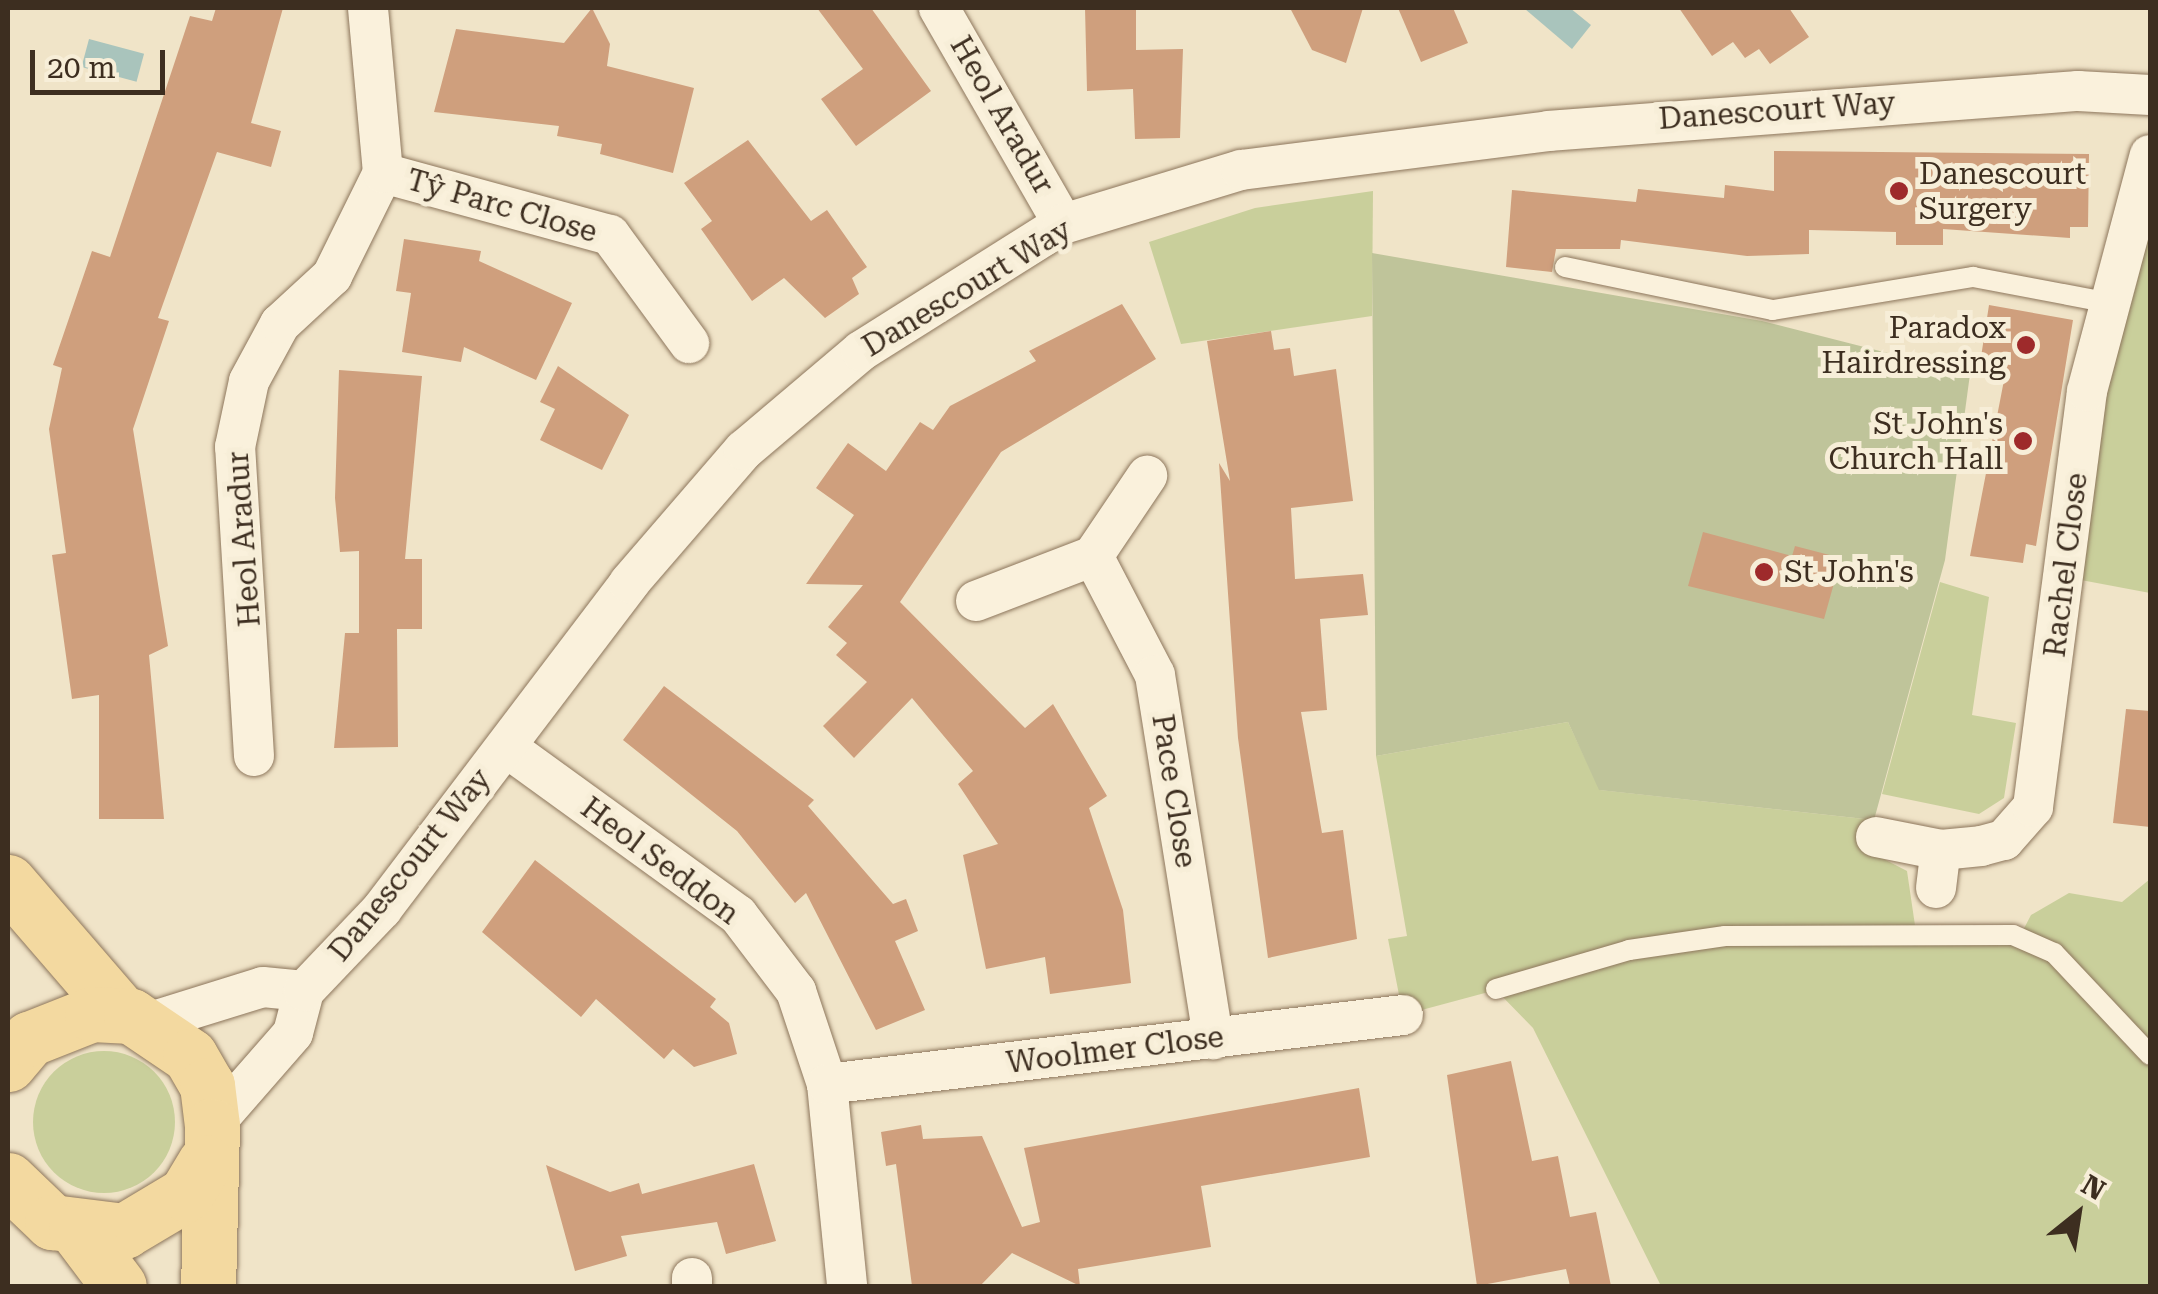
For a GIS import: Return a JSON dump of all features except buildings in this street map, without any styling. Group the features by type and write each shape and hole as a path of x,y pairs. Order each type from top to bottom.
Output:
{"main road":[{"path":"8,882 134,1018 190,1056 207,1085 208,1286"},
{"path":"8,1064 60,1022 134,1018"},
{"path":"8,1180 52,1222 76,1229 124,1231 158,1218 208,1144"},
{"path":"76,1229 119,1286"}],"street":[{"path":"368,8 383,172"},
{"name":"Heol Aradur","path":"938,8 1063,224"},
{"name":"Danescourt Way","path":"208,1144 294,1033 304,991 744,450 861,351 1063,224 1241,170 1548,131 2078,91 2150,95"},
{"name":"Rachel Close","path":"1876,837 1939,869 2004,840 2033,807 2088,391 2150,155"},
{"name":"Tŷ Parc Close","path":"383,172 610,235 688,343"},
{"name":"Heol Aradur","path":"254,756 235,446 249,382 280,324 332,276 383,172"},
{"path":"976,601 1093,556 1146,476"},
{"name":"Pace Close","path":"1093,556 1155,675 1213,1039"},
{"name":"Heol Seddon","path":"506,747 738,915 796,990 826,1084 847,1286"},
{"path":"134,1018 263,987 304,991"},
{"name":"Woolmer Close","path":"826,1084 1403,1015"}],"lane":[{"path":"1565,268 1773,310 1972,277 2110,303"},
{"path":"1496,990 1628,950 1741,934 2013,936 2054,953 2150,1055"}],"green space":[{"path":"2150,155 2150,593 2065,577"},
{"path":"1373,191 1372,316 1181,344 1149,242 1255,208"},
{"path":"1372,253 1762,321 1970,374 1945,560 1874,820 1599,790 1568,722 1376,756"},
{"path":"1940,582 1989,597 1972,715 2016,723 2004,798 1979,814 1882,794"},
{"path":"1568,722 1600,790 1874,820 1878,856 1907,871 1917,939 2019,938 2031,915 2069,893 2122,902 2150,879 2150,1286 1661,1286 1533,1028 1496,990 1403,1015 1388,939 1407,936 1376,756"},
{"path":"104,1051 131,1056 154,1072 170,1095 175,1122 170,1149 154,1172 131,1188 104,1193 77,1188 54,1172 38,1149 33,1122 38,1095 54,1072 77,1056"}],"water":[{"path":"1570,8 1591,25 1572,49 1525,9"},
{"path":"89,39 144,54 137,82 81,67"}],"place":[{"name":"Danescourt Surgery","path":"1899,191"},
{"name":"Paradox Hairdressing","path":"2026,345"},
{"name":"St John's Church Hall","path":"2023,441"},
{"name":"St John's","path":"1764,572"}]}
